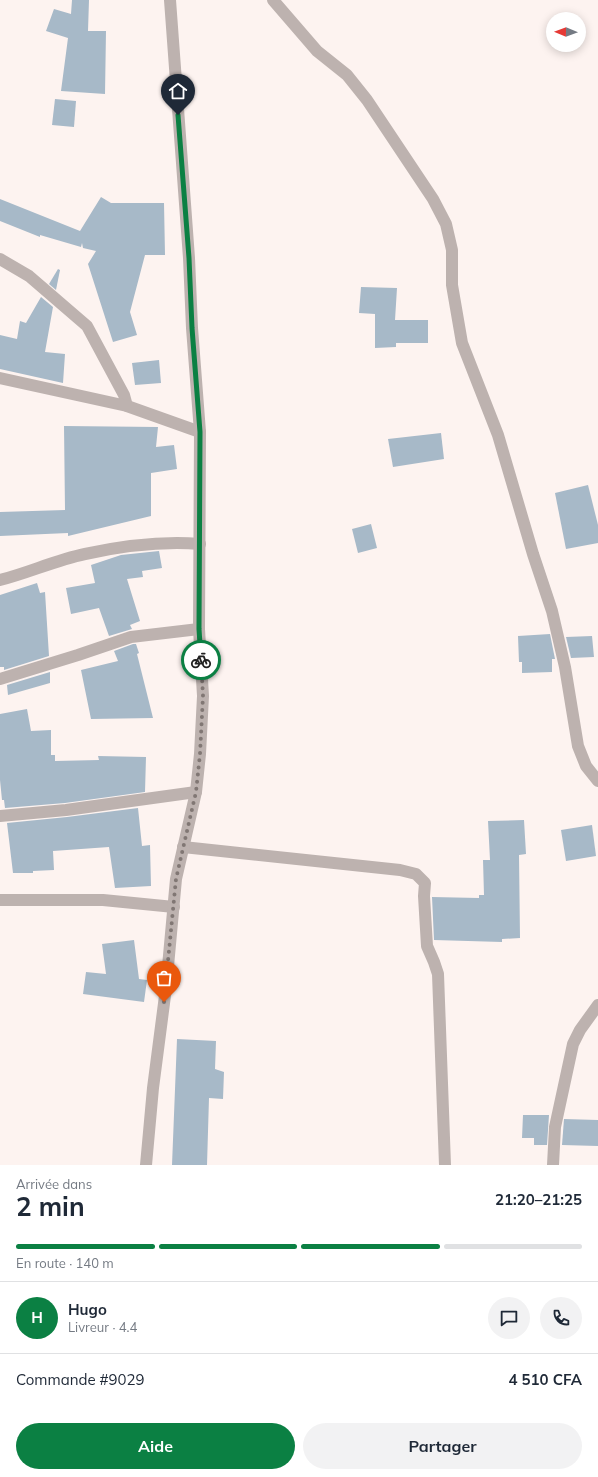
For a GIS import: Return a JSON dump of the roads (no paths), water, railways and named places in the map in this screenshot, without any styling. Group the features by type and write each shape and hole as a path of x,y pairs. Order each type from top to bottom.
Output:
{"street":[{"path":"146,1165 153,1088 166,988 176,879 196,792 200,754 203,696 199,629 200,432 170,0"},
{"path":"273,0 318,51 347,75 367,100 433,199 446,224 452,250 452,285 462,343 498,435 532,554 552,611 565,667 578,746 586,766 598,781"},
{"path":"0,259 29,276 88,326 124,395 127,406"},
{"path":"0,378 127,406 200,432"},
{"path":"0,580 84,554 134,547 184,543 200,544"},
{"path":"0,679 131,637 199,629"},
{"path":"0,816 66,810 196,792"},
{"path":"183,847 400,870 416,874 425,883 424,896 427,946 438,974 445,1165"},
{"path":"0,900 103,900 174,907"},
{"path":"553,1165 555,1127 574,1044 580,1030 598,1005"}]}
